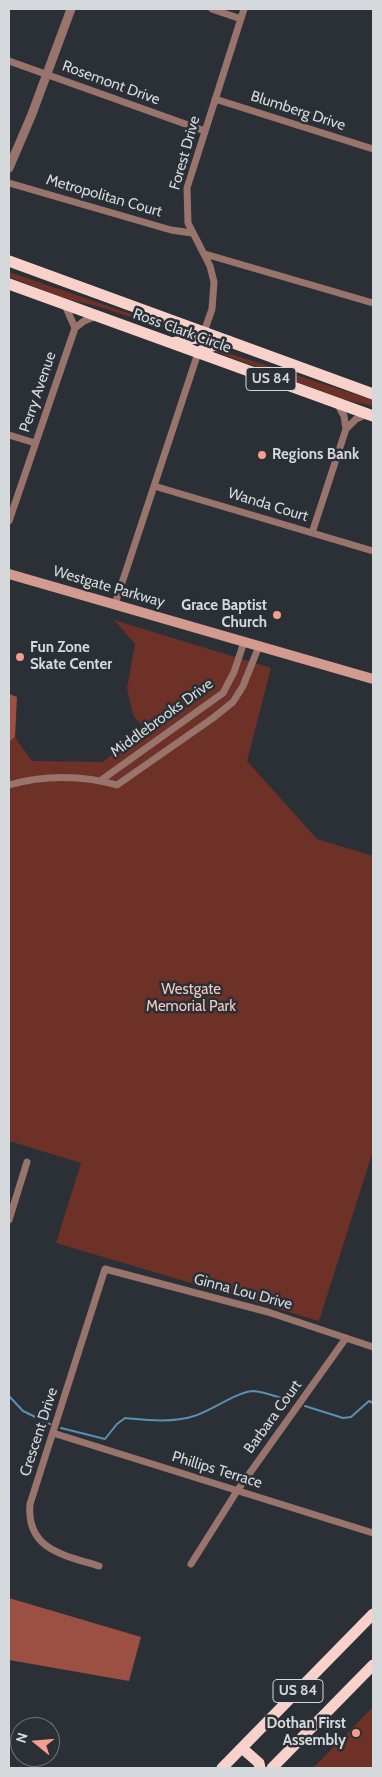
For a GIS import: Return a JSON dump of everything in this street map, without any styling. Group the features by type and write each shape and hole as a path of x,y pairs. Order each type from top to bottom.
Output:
{"highway":[{"name":"Ross Clark Circle","path":"9,261 373,394"},
{"name":"Ross Clark Circle","path":"9,284 370,415"},
{"path":"170,343 196,338 204,332"},
{"path":"198,353 229,341"},
{"name":"US 84","path":"222,1768 373,1614"},
{"name":"US 84","path":"272,1768 373,1665"},
{"path":"242,1748 259,1762 260,1768"}],"main road":[{"name":"Westgate Parkway","path":"9,574 373,680"}],"street":[{"path":"9,168 48,75 71,9"},
{"path":"212,9 241,19"},
{"name":"Forest Drive","path":"204,332 210,316 214,293 212,274 205,254 192,233 187,213 187,188 244,9"},
{"name":"Rosemont Drive","path":"9,61 205,131"},
{"name":"Blumberg Drive","path":"215,99 373,149"},
{"name":"Metropolitan Court","path":"9,183 171,230 192,233"},
{"path":"205,254 373,303"},
{"path":"65,305 74,328 84,321 97,316"},
{"name":"Perry Avenue","path":"9,521 74,328"},
{"path":"115,604 198,353"},
{"path":"312,533 346,429 344,416 337,403"},
{"path":"346,429 356,419 370,415"},
{"path":"9,435 36,443"},
{"name":"Wanda Court","path":"154,486 373,550"},
{"name":"Middlebrooks Drive","path":"100,781 223,693 234,672 244,642"},
{"name":"Middlebrooks Drive","path":"100,781 117,785 233,702 244,686 259,646"},
{"path":"9,784 45,778 100,781"},
{"path":"9,1220 27,1162"},
{"name":"Ginna Lou Drive","path":"105,1269 268,1312 373,1347"},
{"name":"Crescent Drive","path":"99,1566 44,1545 30,1524 30,1504 105,1269"},
{"name":"Barbara Court","path":"191,1564 237,1491 346,1338"},
{"name":"Phillips Terrace","path":"53,1433 373,1533"}],"green space":[{"path":"9,272 187,333 186,336 97,306 67,299 9,277"},
{"path":"216,349 373,400 373,406 343,399 216,352"},
{"name":"Westgate Memorial Park","path":"114,620 271,668 247,761 317,839 373,856 373,1151 319,1321 56,1243 81,1163 9,1141 9,742 15,737 32,761 103,762 144,728 133,715 127,688 135,644"},
{"name":"Dothan First Assembly","path":"373,1707 373,1768 313,1768"}],"shaded area":[{"path":"9,694 17,697 15,737 9,742"},
{"path":"9,1598 141,1637 129,1681 9,1660"}],"waterway":[{"path":"61,1428 105,1439 117,1424 125,1418 177,1420 194,1416 248,1392 254,1391 291,1401"},
{"path":"9,1396 23,1411 50,1424"},
{"path":"305,1406 343,1418 351,1417 369,1401 373,1403"}],"place":[{"name":"Regions Bank","path":"262,455"},
{"name":"Grace Baptist Church","path":"277,615"},
{"name":"Fun Zone Skate Center","path":"20,657"},
{"name":"Dothan First Assembly","path":"356,1733"}]}
